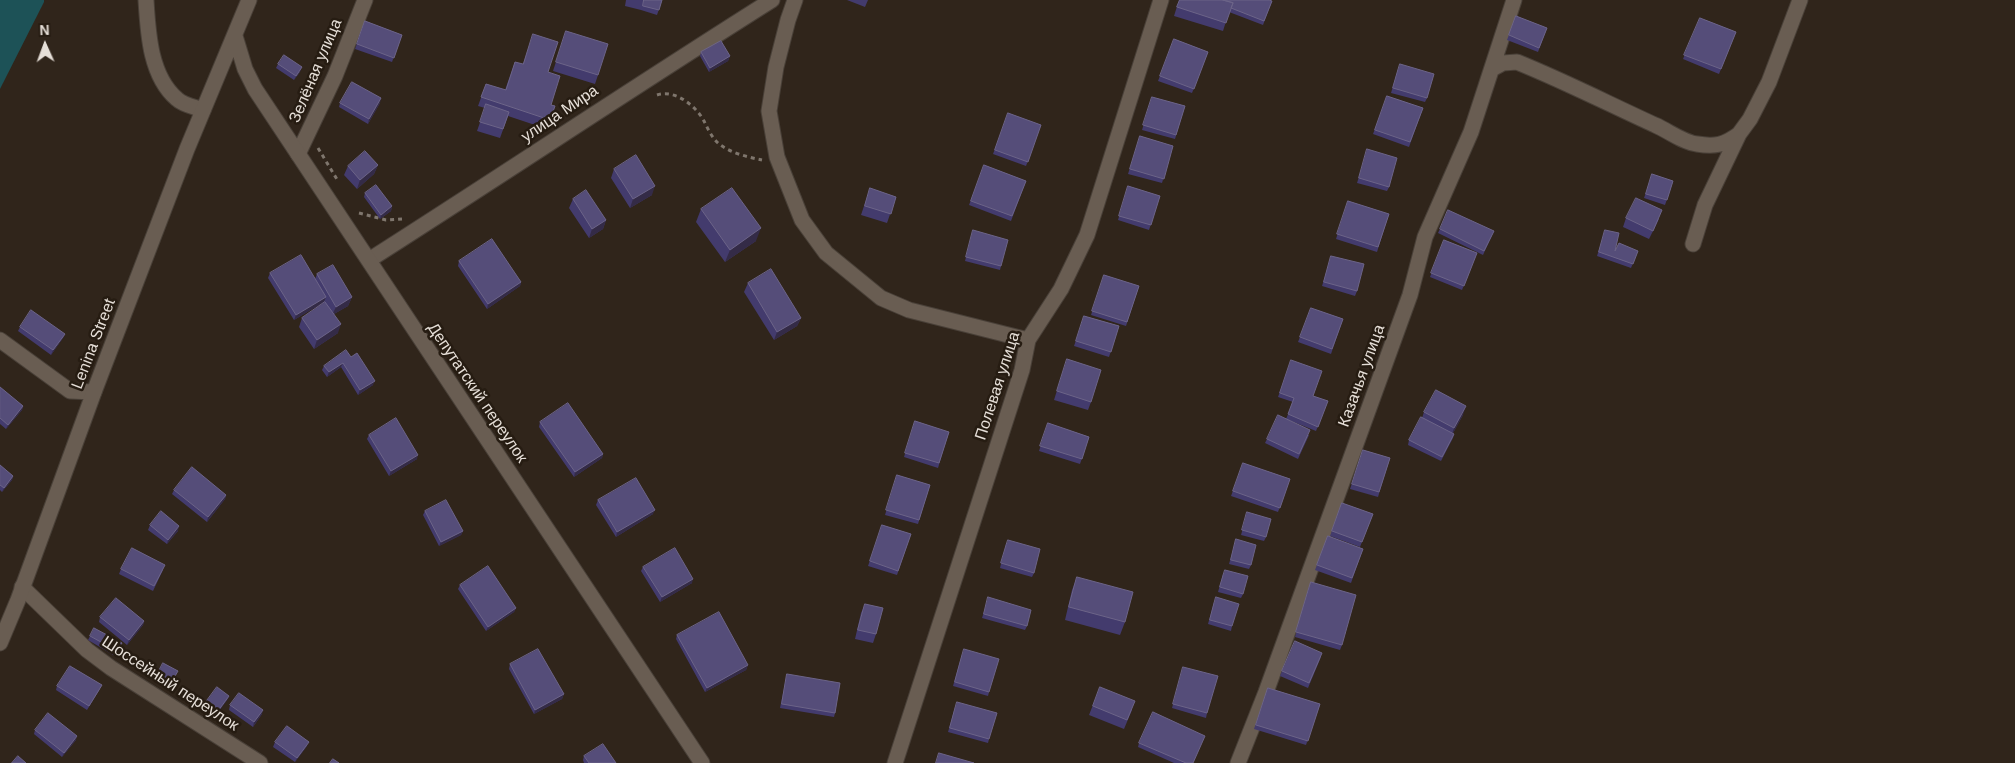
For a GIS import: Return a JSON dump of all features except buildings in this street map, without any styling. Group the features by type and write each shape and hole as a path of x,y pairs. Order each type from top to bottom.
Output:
{"street":[{"path":"146,0 148,33 159,76 178,100 203,110"},
{"name":"Lenina Street","path":"0,643 203,110 226,59 249,0"},
{"name":"Зелёная улица","path":"298,154 335,76 365,0"},
{"name":"улица Мира","path":"369,260 424,226 628,91 772,0"},
{"path":"795,0 776,67 769,111 777,157 802,220 826,253 882,298 909,310 1028,340"},
{"name":"Полевая улица","path":"895,763 1022,370 1028,340 1062,289 1087,235 1161,0"},
{"name":"Казачья улица","path":"1238,763 1266,692 1410,295 1425,237 1471,132 1514,0"},
{"path":"1693,244 1705,205 1739,134 1750,119 1769,82 1800,0"},
{"name":"Депутатский переулок","path":"235,36 244,70 255,89 702,763"},
{"path":"1492,68 1503,63 1517,62 1590,94 1694,144 1710,146 1726,144 1739,134"},
{"path":"0,340 70,391 94,392"},
{"name":"Шоссейный переулок","path":"22,587 87,650 111,668 260,763"}],"path":[{"path":"628,91 640,92 650,97 662,93 683,99 691,105 703,120 718,143 750,158 765,161 777,157"},
{"path":"308,134 344,189"},
{"path":"354,205 364,220"},
{"path":"359,213 386,220 408,218 424,226"}],"water":[{"path":"0,0 44,0 44,2 0,89"}]}
